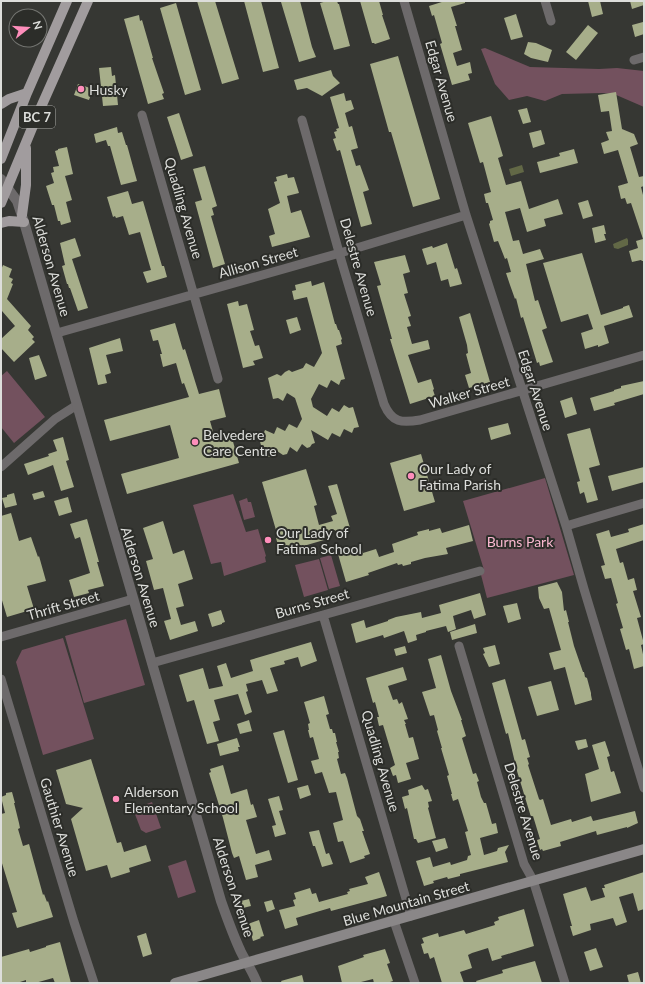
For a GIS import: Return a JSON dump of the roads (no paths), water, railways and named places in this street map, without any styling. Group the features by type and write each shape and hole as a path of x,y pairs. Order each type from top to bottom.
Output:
{"main road":[{"name":"BC 7","path":"1,159 27,93 67,1"},
{"name":"BC 7","path":"1,203 88,1"},
{"path":"4,100 27,93"},
{"path":"1,223 24,219 26,142"},
{"name":"Blue Mountain Street","path":"175,983 644,849"}],"street":[{"name":"Edgar Avenue","path":"404,1 466,215 566,526 644,788"},
{"path":"545,1 551,21"},
{"path":"634,60 644,57"},
{"name":"Quadling Avenue","path":"142,115 195,294 218,379"},
{"name":"Delestre Avenue","path":"302,120 384,404 388,413 393,419"},
{"name":"Alderson Avenue","path":"1,179 17,201 24,219 221,901 228,923 246,963 253,973 257,983"},
{"name":"Allison Street","path":"57,333 340,253 466,215"},
{"name":"Walker Street","path":"393,419 404,422 420,420 644,355"},
{"path":"1,467 56,419 77,405"},
{"path":"566,526 644,503"},
{"name":"Burns Street","path":"152,663 480,572"},
{"name":"Thrift Street","path":"1,637 133,599"},
{"name":"Quadling Avenue","path":"323,615 411,916"},
{"name":"Delestre Avenue","path":"459,646 524,864 533,880 565,983"},
{"name":"Gauthier Avenue","path":"1,679 74,922 94,983"},
{"path":"394,921 414,983"}],"place":[{"name":"Husky","path":"81,89"},
{"name":"Belvedere Care Centre","path":"195,442"},
{"name":"Our Lady of Fatima Parish","path":"411,476"},
{"name":"Our Lady of Fatima School","path":"268,540"},
{"name":"Alderson Elementary School","path":"116,799"}],"park label":[{"name":"Burns Park","path":"520,541"}]}
